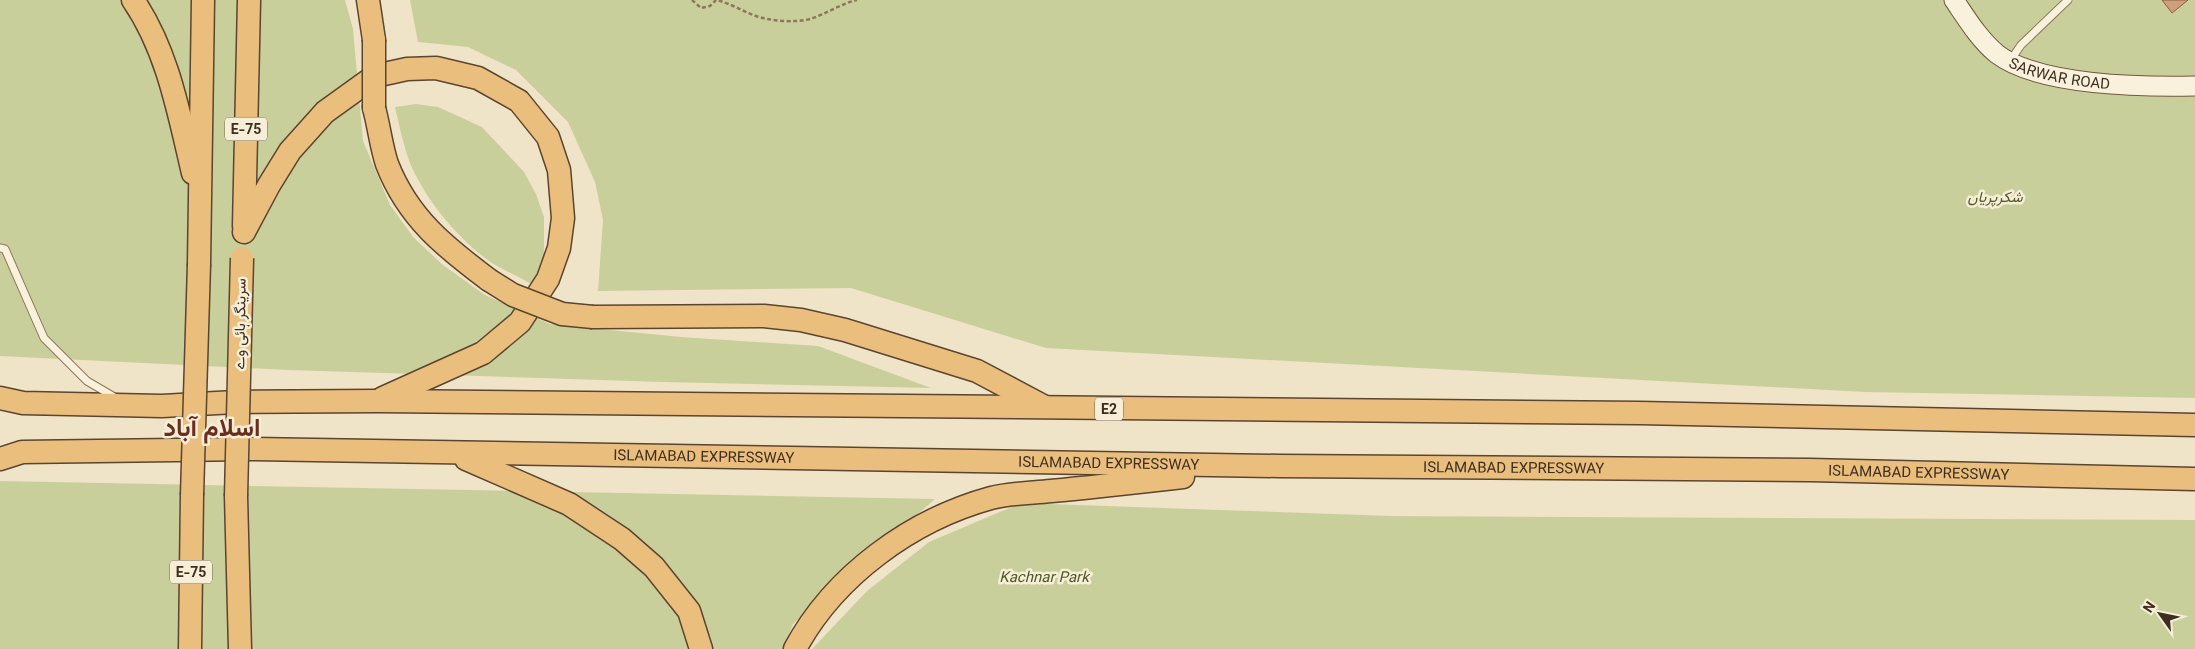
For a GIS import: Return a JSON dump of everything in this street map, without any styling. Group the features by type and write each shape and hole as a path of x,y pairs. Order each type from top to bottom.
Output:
{"highway":[{"path":"133,0 157,40 180,116 201,210"},
{"name":"E-75","path":"190,649 192,495 201,210 203,0"},
{"name":"سرینگر ہائی وے","path":"240,649 236,496 249,0"},
{"path":"368,0 374,40 374,108 387,163 410,209 448,250 513,295 562,314 593,317 764,316 801,320 845,330 978,371 1048,408"},
{"path":"244,232 268,185 290,151 325,112 375,76 407,69 436,68 478,78 519,101 548,137 559,170 563,218 558,248 548,280 520,322 483,353 378,401"},
{"name":"E2","path":"0,398 23,402 162,406 235,402 378,401 1640,413 2195,425"},
{"name":"ISLAMABAD EXPRESSWAY","path":"0,459 22,452 251,449 1279,466 1820,470 2195,479"},
{"path":"453,453 569,504 622,539 654,567 689,611 701,649"},
{"path":"795,649 819,611 841,586 872,560 932,520 970,505 994,498 1279,466"}],"main road":[{"name":"SARWAR ROAD","path":"1954,0 1979,36 2009,62 2076,81 2195,86"}],"lane":[{"path":"2009,62 2021,45 2068,0"},
{"path":"0,248 5,249 44,338 87,381 127,405"}],"path":[{"path":"692,0 702,8 710,6 716,0 723,1 757,16 784,20 809,19 842,4 857,0"},
{"path":"840,0 842,4"}],"green space":[{"path":"0,0 345,0 353,29 363,141 390,205 414,238 443,265 485,295 550,324 681,337 818,346 931,388 662,382 288,370 0,356"},
{"name":"شکرپریاں","path":"410,0 2195,0 2195,398 1865,392 1046,348 851,288 598,291 603,220 595,182 568,122 516,70 468,47 418,42"},
{"path":"416,104 438,107 482,127 524,172 536,194 544,217 544,256 541,272 533,285 489,261 466,242 428,196 410,162 402,139 395,107"},
{"path":"0,481 935,499 793,624 783,649 0,649"},
{"name":"Kachnar Park","path":"1021,503 1391,516 2195,520 2195,649 812,649 867,591 929,542"}],"building":[{"path":"2162,0 2188,0 2172,13"}],"district":[{"name":"اسلام آباد","path":"212,427"}]}
